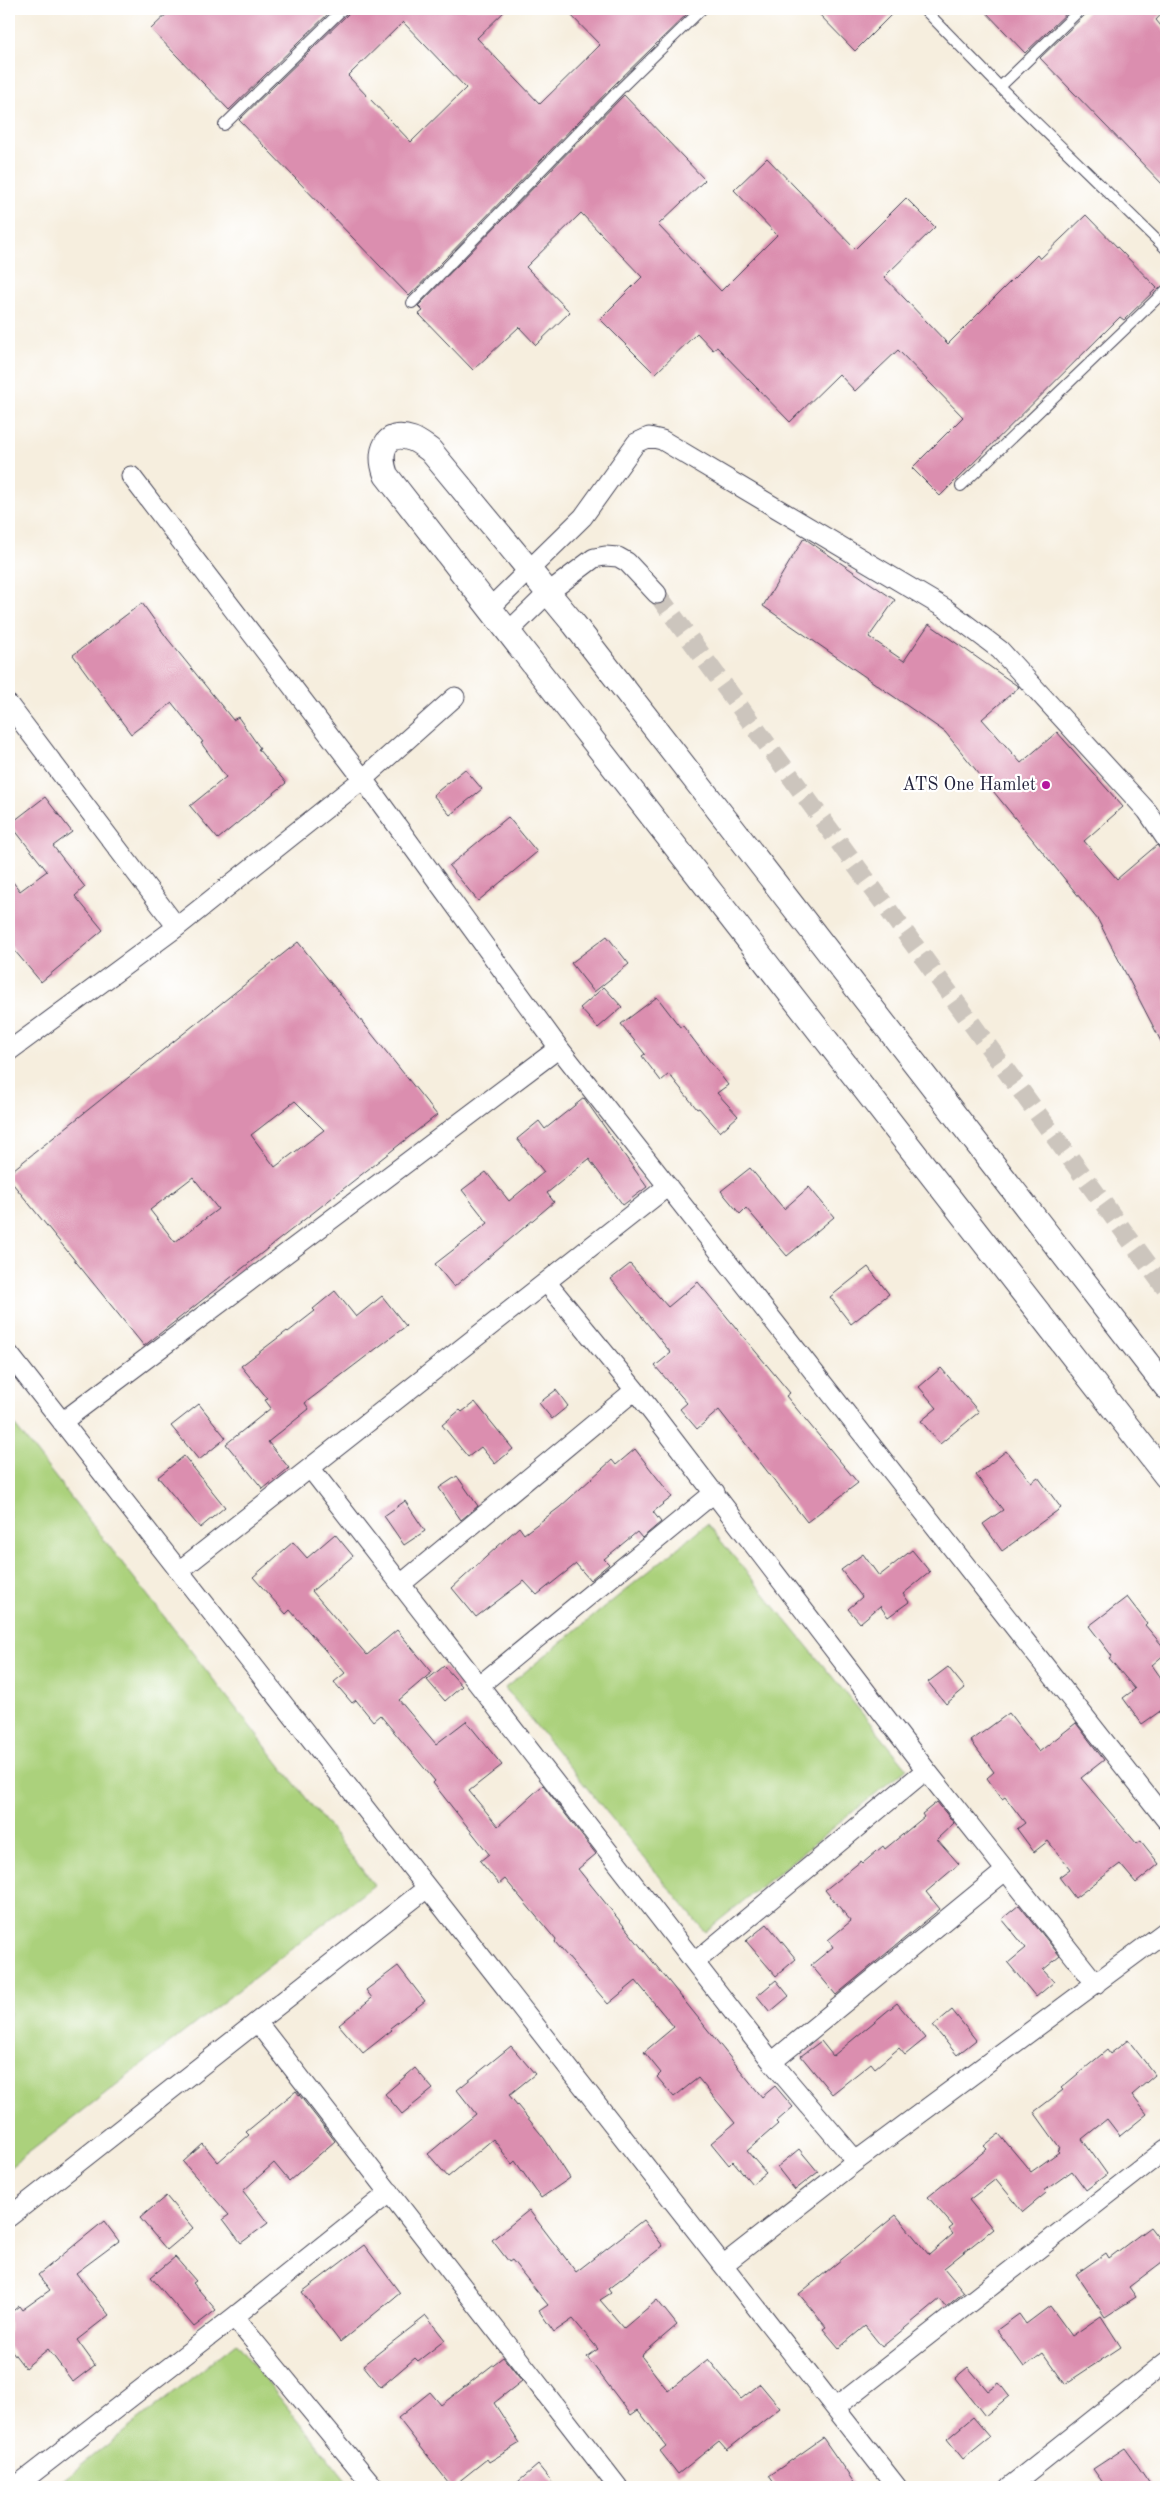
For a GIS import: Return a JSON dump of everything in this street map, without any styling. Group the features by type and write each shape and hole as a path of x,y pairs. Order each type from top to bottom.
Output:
{"street":[{"path":"1166,1387 549,592 430,450 413,439 400,437 389,441 382,450 381,461 386,475 491,607 1166,1476"},
{"path":"491,607 583,517 636,443 649,437 662,440 946,609 1000,650 1147,811 1166,839"},
{"path":"132,476 364,779 559,1048 1166,1820"},
{"path":"509,631 549,592 594,558 605,556 618,557 628,562 657,594"},
{"path":"9,1050 177,927 364,779 455,697"},
{"path":"9,705 177,927"},
{"path":"62,1422 559,1048"},
{"path":"179,1571 311,1469 668,1186"},
{"path":"547,1283 635,1390 715,1492 926,1770 1096,1984"},
{"path":"9,1354 897,2487"},
{"path":"401,1584 635,1390"},
{"path":"311,1469 772,2062 856,2161"},
{"path":"480,1685 715,1492"},
{"path":"694,1962 926,1770"},
{"path":"772,2062 1005,1871"},
{"path":"9,2217 427,1888"},
{"path":"723,2265 856,2161 1166,1931"},
{"path":"258,2022 618,2487"},
{"path":"835,2408 1166,2149"},
{"path":"15,2487 234,2317 390,2192"},
{"path":"234,2317 374,2487"},
{"path":"1009,2487 1166,2362"}],"lane":[{"path":"224,124 343,9"},
{"path":"412,303 618,91 702,9"},
{"path":"924,9 1000,88 1166,249"},
{"path":"1000,88 1081,9"},
{"path":"960,486 1166,290"}],"green space":[{"path":"9,1418 374,1885 9,2168"},
{"path":"707,1524 907,1768 705,1932 505,1688"},
{"path":"236,2343 351,2487 54,2487"}],"building":[{"path":"172,9 333,9 229,110 151,29"},
{"path":"350,9 507,9 477,38 540,104 600,45 565,9 692,9 613,86 409,296 239,120 348,14","holes":["403,22 466,88 411,142 348,76"]},
{"path":"814,9 897,9 855,51"},
{"path":"983,9 1071,9 1025,53"},
{"path":"1088,9 1166,9 1156,20 1166,32 1166,188 1040,58 1086,14"},
{"path":"624,95 705,180 658,225 721,291 777,235 734,190 767,158 855,249 906,198 935,227 884,277 948,344 1037,255 1040,259 1086,215 1157,288 1124,320 1120,317 940,496 912,468 963,417 898,350 855,391 839,374 790,422 717,347 713,350 697,333 655,374 600,319 642,277 581,213 526,267 570,312 536,345 519,327 473,370 419,314 423,311 418,306"},
{"name":"ATS One Hamlet","path":"804,538 895,600 869,637 904,661 929,624 1019,687 982,719 1021,763 1057,732 1123,807 1084,841 1117,879 1157,845 1166,857 1166,945 1161,947 1166,960 1166,1051 1098,920 945,732 763,606"},
{"path":"142,603 167,638 233,720 238,717 260,748 258,749 286,783 218,839 190,806 226,777 201,743 203,742 172,703 131,734 73,655"},
{"path":"465,769 482,789 450,815 433,795"},
{"path":"45,797 72,832 53,846 85,887 75,896 103,930 41,982 9,944 9,877 20,891 47,871 10,824"},
{"path":"508,817 537,852 478,901 449,866"},
{"path":"607,936 629,964 594,992 571,963"},
{"path":"298,942 437,1115 144,1346 9,1179 9,1173","holes":["295,1101 324,1130 275,1167 251,1135","193,1177 218,1209 175,1242 150,1210"]},
{"path":"604,987 622,1007 598,1028 580,1008"},
{"path":"657,997 680,1027 683,1026 728,1085 717,1093 738,1116 720,1132 699,1108 697,1109 669,1074 661,1081 642,1056 645,1054 621,1024"},
{"path":"584,1098 647,1187 623,1205 589,1159 547,1193 554,1202 454,1287 435,1264 488,1223 462,1190 486,1172 509,1201 544,1172 517,1139 539,1121 545,1129"},
{"path":"750,1168 784,1209 809,1187 834,1217 787,1256 746,1208 740,1214 721,1191"},
{"path":"630,1264 668,1307 698,1282 790,1393 786,1396 858,1483 807,1522 719,1410 697,1429 680,1409 687,1403 655,1366 671,1353 611,1279"},
{"path":"868,1267 889,1294 851,1324 830,1297"},
{"path":"335,1291 356,1317 382,1296 406,1326 305,1403 309,1409 268,1442 289,1468 263,1489 226,1444 271,1408 265,1400 268,1399 241,1366 315,1311 313,1309"},
{"path":"941,1368 979,1412 940,1444 921,1421 937,1408 919,1387"},
{"path":"556,1390 568,1406 552,1419 539,1403"},
{"path":"475,1402 513,1449 495,1464 481,1447 468,1457 442,1425 460,1410 462,1412"},
{"path":"199,1404 226,1438 199,1460 171,1426"},
{"path":"635,1449 672,1497 653,1512 661,1522 642,1538 637,1532 604,1559 609,1564 590,1580 576,1564 537,1595 524,1581 476,1617 452,1588 519,1527 524,1534 560,1507 612,1460 616,1465"},
{"path":"1006,1451 1031,1482 1038,1477 1061,1508 1002,1551 983,1524 1003,1510 976,1475"},
{"path":"184,1456 225,1507 200,1528 158,1477"},
{"path":"457,1476 478,1506 461,1520 439,1488"},
{"path":"405,1501 425,1531 404,1545 384,1516"},
{"path":"335,1534 353,1556 312,1591 367,1655 397,1630 432,1672 399,1700 436,1744 466,1721 502,1765 469,1791 498,1826 543,1785 596,1854 578,1869 762,2097 775,2086 793,2107 776,2122 778,2124 747,2151 766,2173 752,2184 733,2161 729,2165 711,2143 735,2123 698,2078 674,2097 657,2077 661,2073 644,2052 674,2027 636,1981 608,2004 505,1879 499,1884 480,1861 489,1854 433,1783 435,1781 380,1715 373,1721 356,1700 352,1703 334,1682 345,1673 290,1610 286,1614 253,1577 293,1542 307,1558"},
{"path":"912,1550 930,1572 903,1594 909,1602 888,1617 880,1606 860,1623 848,1609 862,1597 841,1570 863,1554 879,1576"},
{"path":"1127,1597 1147,1623 1145,1625 1166,1650 1166,1653 1152,1665 1166,1685 1166,1707 1142,1724 1123,1698 1135,1689 1109,1658 1112,1656 1089,1626"},
{"path":"444,1666 462,1686 445,1701 427,1680"},
{"path":"948,1667 965,1688 946,1704 928,1682"},
{"path":"1009,1713 1039,1752 1076,1723 1104,1760 1081,1778 1137,1844 1141,1841 1159,1864 1136,1883 1120,1864 1075,1898 1059,1877 1070,1869 1048,1841 1034,1852 1017,1829 1025,1823 1005,1797 1002,1799 987,1778 994,1772 971,1741"},
{"path":"937,1802 954,1823 937,1839 959,1864 926,1892 940,1909 836,1995 811,1965 833,1947 828,1940 851,1921 825,1890 861,1861 863,1863 883,1846 885,1849 924,1817 922,1814"},
{"path":"1019,1905 1060,1956 1043,1970 1054,1982 1036,1997 1008,1963 1026,1948 1002,1919"},
{"path":"767,1924 796,1959 776,1976 746,1941"},
{"path":"398,1966 425,2001 390,2028 392,2030 363,2053 339,2025 372,1998 366,1990"},
{"path":"776,1980 789,1996 770,2012 757,1996"},
{"path":"897,2003 926,2038 905,2055 899,2048 875,2068 871,2063 832,2094 801,2056 821,2041 833,2056"},
{"path":"952,2010 976,2040 957,2055 933,2026"},
{"path":"1128,2040 1155,2075 1132,2095 1147,2114 1120,2136 1107,2119 1082,2139 1107,2174 1086,2190 1072,2171 1044,2191 1046,2193 1023,2212 996,2179 969,2200 993,2229 944,2268 964,2292 946,2307 940,2299 882,2347 865,2326 839,2348 823,2329 826,2327 799,2294 896,2215 929,2255 953,2234 949,2229 953,2226 928,2197 987,2149 984,2146 999,2134 1031,2172 1059,2152 1057,2150 1060,2148 1034,2112 1063,2090 1061,2088 1107,2050 1110,2054"},
{"path":"511,2046 535,2074 509,2095 544,2138 570,2178 541,2198 515,2161 512,2164 493,2139 448,2177 428,2154 476,2114 457,2090"},
{"path":"415,2068 433,2089 402,2114 385,2094"},
{"path":"296,2091 335,2141 289,2181 274,2163 243,2191 268,2223 241,2243 223,2219 229,2215 183,2162 203,2144 218,2162 249,2135 246,2132"},
{"path":"799,2149 818,2172 795,2190 777,2167"},
{"path":"166,2196 193,2228 167,2250 140,2218"},
{"path":"529,2210 576,2272 643,2220 663,2246 608,2289 611,2293 600,2300 624,2328 657,2300 677,2325 643,2354 642,2357 668,2391 708,2359 741,2399 760,2384 780,2408 727,2450 719,2441 678,2474 660,2451 666,2446 638,2410 631,2415 587,2357 598,2349 573,2319 554,2332 539,2311 548,2305 512,2260 509,2262 492,2240"},
{"path":"104,2221 119,2241 76,2273 109,2315 77,2340 95,2365 73,2382 48,2349 25,2368 9,2347 9,2314 19,2306 22,2310 50,2290 38,2275"},
{"path":"1150,2227 1166,2248 1166,2259 1129,2287 1136,2297 1105,2317 1076,2274 1106,2253 1109,2258"},
{"path":"364,2245 400,2293 340,2342 302,2292"},
{"path":"175,2257 196,2281 193,2283 216,2310 194,2327 151,2277"},
{"path":"1050,2306 1072,2336 1101,2316 1121,2347 1065,2384 1043,2353 1024,2367 997,2330 1019,2314 1026,2324"},
{"path":"426,2316 445,2340 418,2361 415,2358 381,2387 363,2365"},
{"path":"503,2357 522,2381 494,2403 520,2443 489,2462 487,2459 452,2487 398,2418 430,2392 441,2405"},
{"path":"968,2367 988,2391 999,2383 1009,2396 985,2416 955,2378"},
{"path":"973,2417 990,2437 963,2459 947,2439"},
{"path":"823,2438 857,2487 777,2487 769,2476"},
{"path":"1125,2448 1152,2487 1106,2487 1093,2469"},
{"path":"538,2465 556,2487 512,2487"}],"tunnel":[{"path":"657,594 1166,1289"}],"place":[{"name":"ATS One Hamlet","path":"1046,785"}]}
